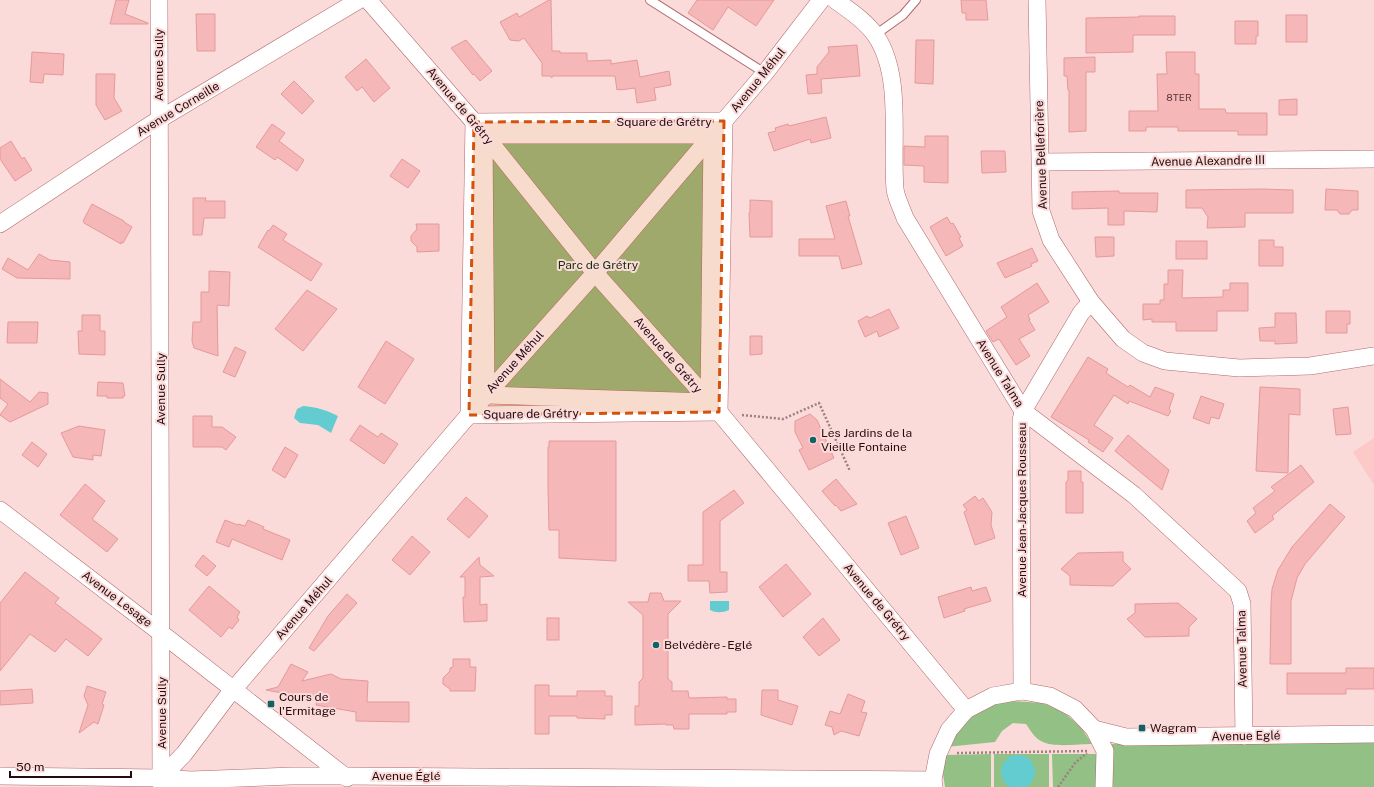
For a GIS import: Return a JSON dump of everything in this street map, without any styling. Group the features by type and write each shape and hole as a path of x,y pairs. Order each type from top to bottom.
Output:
{"street":[{"name":"Avenue Sully","path":"159,0 161,782"},
{"name":"Avenue Corneille","path":"0,224 150,125 359,0"},
{"name":"Avenue de Grétry","path":"368,0 479,129 595,273 714,407 966,710"},
{"name":"Avenue Méhul","path":"161,782 233,690 486,395 595,273 765,73 821,0"},
{"name":"Avenue Talma","path":"835,0 851,11 875,35 884,49 889,63 893,98 895,190 905,218 1023,411 1134,495 1238,591 1242,604 1244,736"},
{"name":"Avenue Belleforière","path":"1037,0 1041,211 1051,240 1091,302 1123,339 1143,353 1165,361 1239,368 1310,366 1374,356"},
{"name":"Square de Grétry","path":"479,129 724,121 714,407"},
{"name":"Square de Grétry","path":"479,129 712,135 714,407"},
{"name":"Square de Grétry","path":"479,129 486,395 714,407"},
{"name":"Square de Grétry","path":"479,129 469,415 714,407"},
{"name":"Avenue Alexandre III","path":"1041,162 1374,159"},
{"name":"Avenue Jean-Jacques Rousseau","path":"1022,691 1021,421 1023,411 1081,313 1091,302"},
{"name":"Avenue Lesage","path":"0,510 360,787"},
{"path":"934,783 938,754 949,730 966,710 993,696 1022,691 1050,696 1075,709 1094,729 1105,751 1104,787"},
{"name":"Avenue Eglé","path":"1094,729 1126,737 1374,734"},
{"name":"Avenue Églé","path":"0,776 161,782 291,776 344,776 934,783"}],"lane":[{"path":"650,0 765,73"},
{"path":"875,35 903,15 916,0"}],"path":[{"path":"714,407 783,419 819,403 850,470"},
{"path":"938,754 1089,751 1075,763 1058,787"}],"highlighted area":[{"path":"724,121 719,412 469,415 474,122"}],"shaded area":[{"path":"1374,438 1374,485 1353,452"}],"green space":[{"name":"Parc de Grétry","path":"484,135 712,135 709,402 486,395"},
{"path":"1010,701 1043,703 1065,713 1082,729 1092,744 1059,745 1046,743 1037,738 1026,724 1013,723 1002,731 995,742 946,747 962,726 985,706"},
{"path":"1374,742 1374,787 1113,787 1112,744"},
{"path":"991,754 991,787 945,787 943,774 945,755"},
{"path":"994,754 1049,754 1049,787 994,787"},
{"path":"1052,754 1096,754 1098,773 1096,787 1053,787"}],"water":[{"path":"303,406 321,409 338,416 331,433 318,425 300,423 294,418 297,409"},
{"path":"710,601 729,601 729,610 724,612 715,612 710,610"},
{"path":"1015,755 1021,755 1030,760 1034,766 1034,778 1030,784 1021,789 1015,789 1006,784 1001,775 1001,769 1006,760"}],"building":[{"path":"116,0 129,0 125,14 148,24 110,24"},
{"path":"551,0 552,51 560,51 560,53 587,53 587,61 611,60 611,64 637,60 640,77 669,71 671,85 654,88 656,100 637,103 635,88 617,90 615,76 552,76 552,78 550,76 542,76 542,63 524,38 519,41 510,40 500,22 517,13 519,17"},
{"path":"697,0 774,0 756,26 728,7 713,30 688,13"},
{"path":"961,0 986,0 988,20 966,20 966,13 962,13"},
{"path":"196,14 215,14 215,51 197,51"},
{"path":"1286,15 1307,15 1307,42 1286,42"},
{"path":"1175,16 1175,35 1133,35 1133,52 1086,53 1086,18"},
{"path":"1235,21 1258,21 1258,36 1256,36 1256,44 1235,44"},
{"path":"466,40 492,71 480,81 474,74 473,75 451,48"},
{"path":"916,40 934,40 933,84 915,83"},
{"path":"857,45 860,76 821,79 822,93 808,94 806,75 817,74 817,67 829,52 828,47"},
{"path":"32,52 64,54 63,75 44,74 43,83 30,82"},
{"path":"1166,52 1195,52 1195,74 1199,74 1199,109 1225,109 1226,113 1267,113 1267,135 1238,135 1238,131 1178,131 1178,127 1146,127 1146,131 1129,131 1129,111 1158,111 1157,74 1167,74"},
{"path":"1095,57 1095,72 1086,72 1086,131 1069,132 1069,90 1067,76 1064,76 1064,58"},
{"path":"366,59 390,88 374,102 362,87 357,91 345,77"},
{"path":"96,74 115,74 114,98 122,111 105,120 96,105"},
{"path":"294,81 314,101 302,114 281,94"},
{"path":"1297,99 1297,115 1279,115 1279,100"},
{"path":"826,117 831,138 811,143 810,139 774,151 768,133 776,131 775,128"},
{"path":"272,124 285,133 279,141 304,160 297,171 277,157 275,160 256,147"},
{"path":"925,136 948,136 948,183 924,182 924,166 904,165 904,146 925,147"},
{"path":"11,141 22,159 24,157 32,170 15,181 0,159 0,148"},
{"path":"981,151 1005,151 1006,172 982,173"},
{"path":"402,159 420,171 408,188 390,176"},
{"path":"1326,189 1358,191 1358,210 1352,210 1349,214 1340,214 1337,210 1325,210"},
{"path":"1186,190 1293,190 1293,213 1245,213 1245,227 1207,228 1208,217 1202,208 1186,208"},
{"path":"1119,191 1119,193 1158,193 1157,212 1124,211 1124,225 1108,225 1108,208 1072,209 1072,192"},
{"path":"193,198 206,198 205,201 225,201 225,218 204,218 202,235 193,235"},
{"path":"750,200 772,201 772,237 750,237"},
{"path":"846,201 850,216 848,216 862,264 842,269 839,256 799,256 799,239 835,239 826,206"},
{"path":"92,204 124,221 132,227 123,243 121,242 121,244 84,223 83,221"},
{"path":"947,217 951,224 953,223 961,237 959,238 963,246 946,256 930,227"},
{"path":"416,224 439,224 439,251 417,252 417,247 411,241 411,236 417,229"},
{"path":"273,225 287,234 283,240 322,264 311,281 258,247 268,230 269,231"},
{"path":"1095,237 1114,237 1114,256 1096,257"},
{"path":"1259,240 1274,240 1274,247 1283,247 1283,266 1259,266"},
{"path":"1176,241 1207,241 1207,259 1176,259"},
{"path":"1032,248 1038,261 1031,264 1032,266 1005,278 997,263"},
{"path":"39,254 50,260 70,262 70,279 17,278 2,269 8,258 28,270"},
{"path":"1168,270 1183,270 1182,298 1223,297 1223,290 1230,290 1230,283 1248,283 1248,311 1217,311 1217,331 1176,331 1176,322 1152,322 1152,319 1143,320 1143,304 1160,304 1160,300 1164,300 1164,284 1168,284"},
{"path":"209,271 230,272 229,306 217,305 218,356 194,348 192,341 193,322 201,322 201,292 209,292"},
{"path":"1037,283 1049,302 1028,315 1029,320 1035,330 1019,339 1030,356 1016,365 999,339 993,342 986,331 1007,317 1001,307"},
{"path":"307,290 337,309 303,351 275,329"},
{"path":"889,309 899,328 879,337 877,331 865,337 858,321 867,316 870,318"},
{"path":"1326,311 1350,311 1350,324 1347,324 1347,333 1326,333"},
{"path":"1275,313 1296,313 1297,343 1275,344 1275,341 1260,341 1259,328 1275,327"},
{"path":"82,315 100,315 100,331 105,331 105,355 79,354 78,331 82,331"},
{"path":"8,322 38,322 37,343 7,343"},
{"path":"750,336 762,336 762,354 750,355"},
{"path":"386,341 414,359 385,404 358,387"},
{"path":"235,347 246,352 235,377 223,372"},
{"path":"1088,357 1108,369 1106,373 1128,387 1130,385 1150,397 1155,387 1174,394 1169,409 1171,411 1168,416 1129,401 1128,404 1114,395 1094,425 1113,438 1103,452 1088,442 1089,440 1051,417"},
{"path":"0,379 30,402 39,392 48,393 48,404 10,422 0,415 8,404 0,398"},
{"path":"98,382 123,383 125,396 123,396 123,398 107,398 107,396 97,396"},
{"path":"1260,387 1300,389 1300,415 1289,414 1288,473 1256,471"},
{"path":"1201,396 1224,404 1219,419 1211,417 1209,424 1193,418"},
{"path":"1348,407 1351,434 1336,435 1333,409"},
{"name":"Les Jardins de la Vieille Fontaine","path":"810,414 817,420 834,458 809,470 799,450 803,448 795,432 795,421"},
{"path":"193,416 212,416 212,427 222,427 236,437 226,450 222,447 193,447"},
{"path":"360,425 378,437 381,433 398,444 384,464 350,440"},
{"path":"79,426 105,430 101,456 93,455 93,460 73,457 61,433"},
{"path":"1128,435 1169,470 1162,490 1115,451"},
{"path":"549,441 616,441 616,561 559,558 559,530 549,530"},
{"path":"32,442 47,454 38,467 22,455"},
{"path":"285,447 298,455 285,478 272,470"},
{"path":"1301,465 1314,482 1272,516 1274,519 1255,533 1247,521 1256,513 1253,508 1275,491 1271,487"},
{"path":"1068,471 1081,471 1081,482 1083,482 1083,513 1066,513 1066,482 1068,480"},
{"path":"836,479 857,504 841,511 822,491"},
{"path":"85,484 105,501 92,519 118,539 107,552 60,515"},
{"path":"734,490 744,503 720,521 720,572 727,572 727,592 710,593 709,581 688,581 688,565 703,565 703,512"},
{"path":"975,496 979,501 983,498 992,512 991,525 995,538 975,545 964,512 967,510 963,505"},
{"path":"466,497 488,516 469,538 447,519"},
{"path":"1330,504 1345,517 1305,564 1297,578 1291,601 1291,664 1270,664 1272,589 1278,570 1292,547"},
{"path":"906,516 919,548 901,555 888,523"},
{"path":"225,520 245,526 248,520 264,527 263,529 290,540 282,560 232,539 229,547 216,542"},
{"path":"412,536 430,552 410,575 392,560"},
{"path":"1123,552 1123,561 1131,569 1113,586 1070,585 1070,576 1061,569 1078,553"},
{"path":"203,555 216,566 207,576 195,566"},
{"path":"479,557 480,565 494,576 480,577 480,605 487,604 487,621 464,622 463,597 465,597 465,577 460,577"},
{"path":"786,564 811,594 783,617 759,587"},
{"path":"25,572 59,598 55,603 102,639 88,656 66,639 55,652 30,634 0,671 0,603"},
{"path":"209,586 240,612 237,617 239,620 232,629 229,627 221,637 189,610"},
{"path":"971,587 972,591 986,587 991,601 964,609 965,611 944,618 938,597"},
{"name":"Belvédère - Eglé","path":"650,593 661,593 664,601 681,601 668,614 668,679 672,682 672,691 688,691 689,698 727,697 727,699 736,699 736,712 727,712 727,714 689,714 689,729 674,729 673,725 666,724 635,725 635,706 639,706 639,682 643,678 643,615 628,602 648,602"},
{"path":"347,594 357,603 314,651 309,648 328,616"},
{"path":"1178,603 1197,619 1189,627 1189,636 1145,637 1127,619 1135,613 1135,604"},
{"path":"547,618 559,618 559,640 547,640"},
{"path":"823,618 840,640 819,656 803,637"},
{"path":"453,659 470,659 470,667 476,667 475,691 450,691 450,689 443,684 443,678 450,671 450,668 453,667"},
{"path":"291,664 308,672 302,681 331,674 341,679 368,681 367,702 409,702 409,722 356,721 356,712 316,705 317,699 294,695 293,697 288,694 266,690 278,687"},
{"path":"1346,668 1374,668 1374,689 1346,689 1346,694 1287,694 1287,673 1346,673"},
{"path":"535,685 549,685 549,696 577,696 577,691 605,691 605,696 612,696 612,715 605,715 605,719 577,718 577,716 549,716 549,734 535,734"},
{"path":"87,686 106,692 102,704 104,705 98,724 94,722 79,733 88,705 84,696"},
{"path":"32,689 33,703 0,705 0,691"},
{"path":"762,690 778,690 778,700 798,706 792,725 761,715"},
{"path":"848,694 865,701 861,712 867,713 859,736 841,731 834,735 832,727 825,725 830,711 840,714"}],"place":[{"name":"Les Jardins de la Vieille Fontaine","path":"813,440"},
{"name":"Belvédère - Eglé","path":"656,645"},
{"name":"Cours de l'Ermitage","path":"271,704"},
{"name":"Wagram","path":"1142,728"}]}
